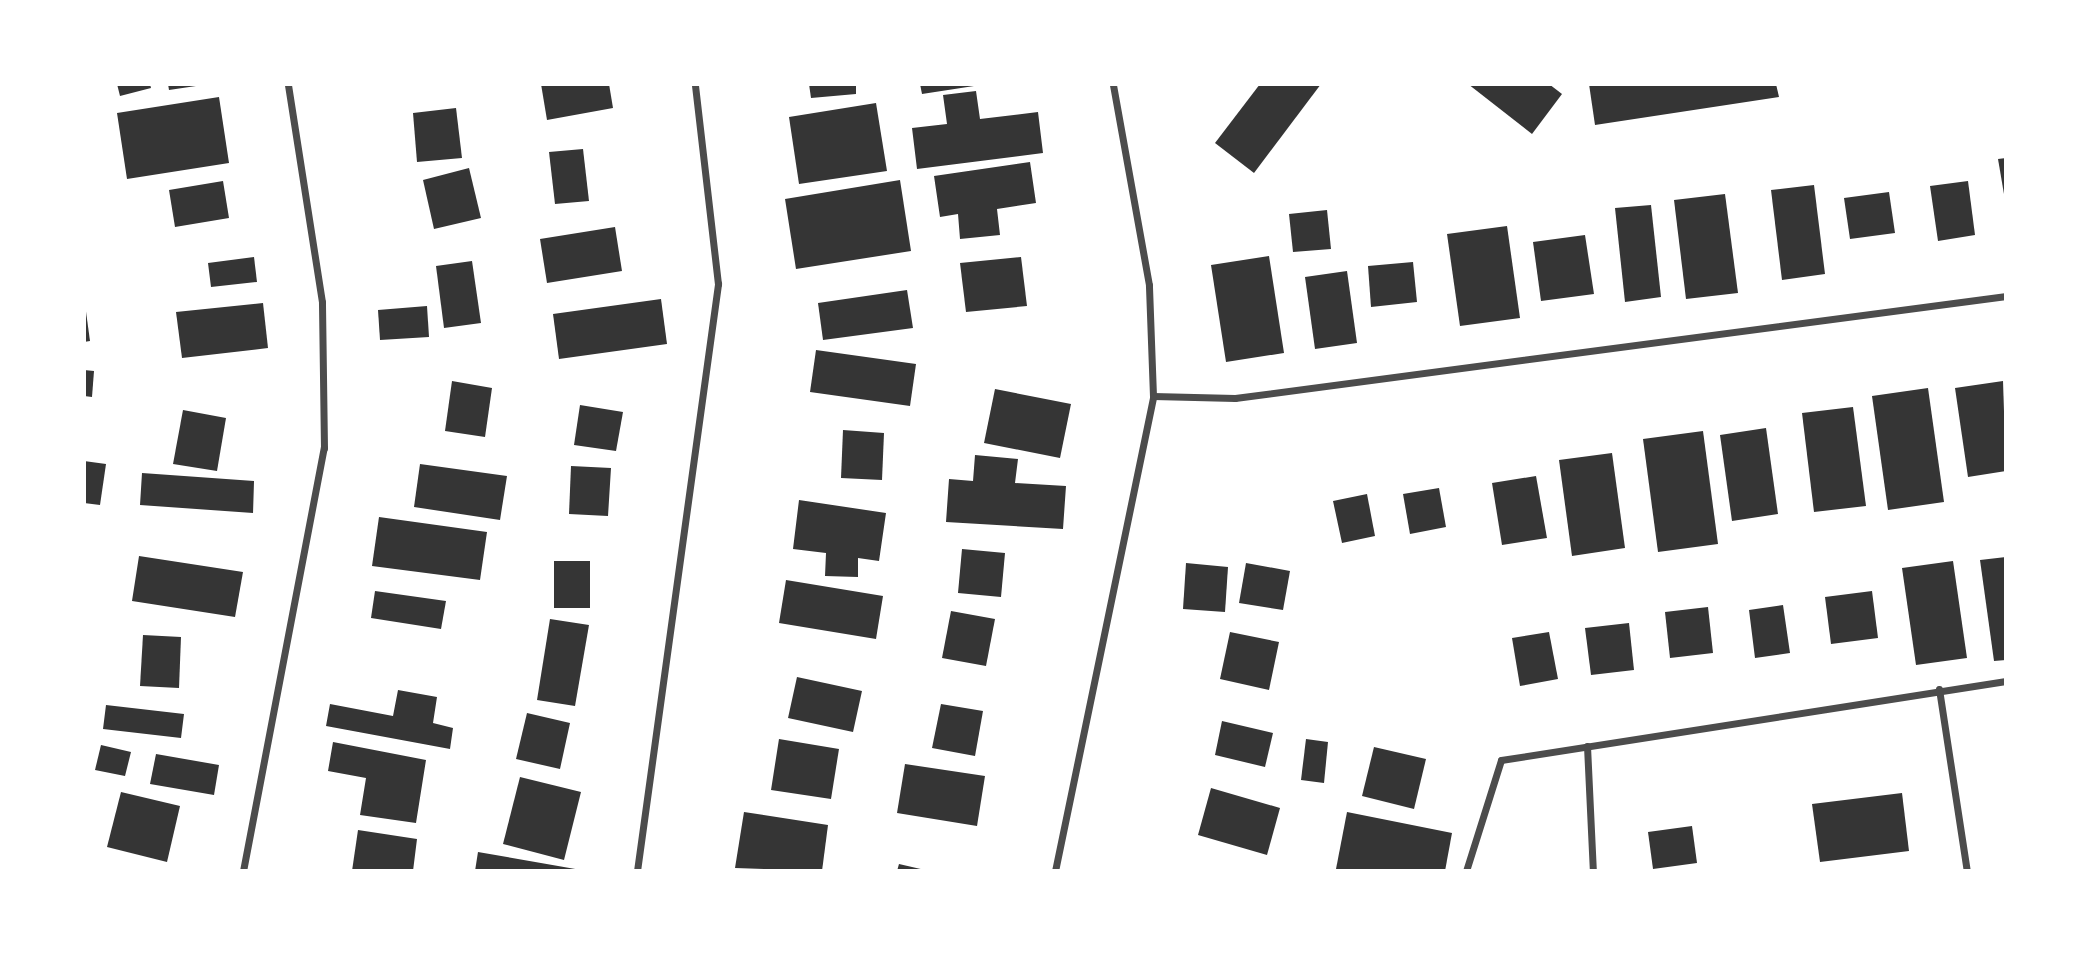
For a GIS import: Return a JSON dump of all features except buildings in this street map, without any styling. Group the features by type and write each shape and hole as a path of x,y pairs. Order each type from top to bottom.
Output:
{"street":[{"path":"243,871 324,448 322,302 288,84"},
{"path":"637,871 718,284 695,84"},
{"path":"1055,871 1153,396 1149,285 1113,84"},
{"path":"1153,396 1235,398 2006,296"},
{"path":"1466,871 1502,760 1940,689 2006,681"},
{"path":"1940,689 1966,871"},
{"path":"1587,746 1593,871"}]}
